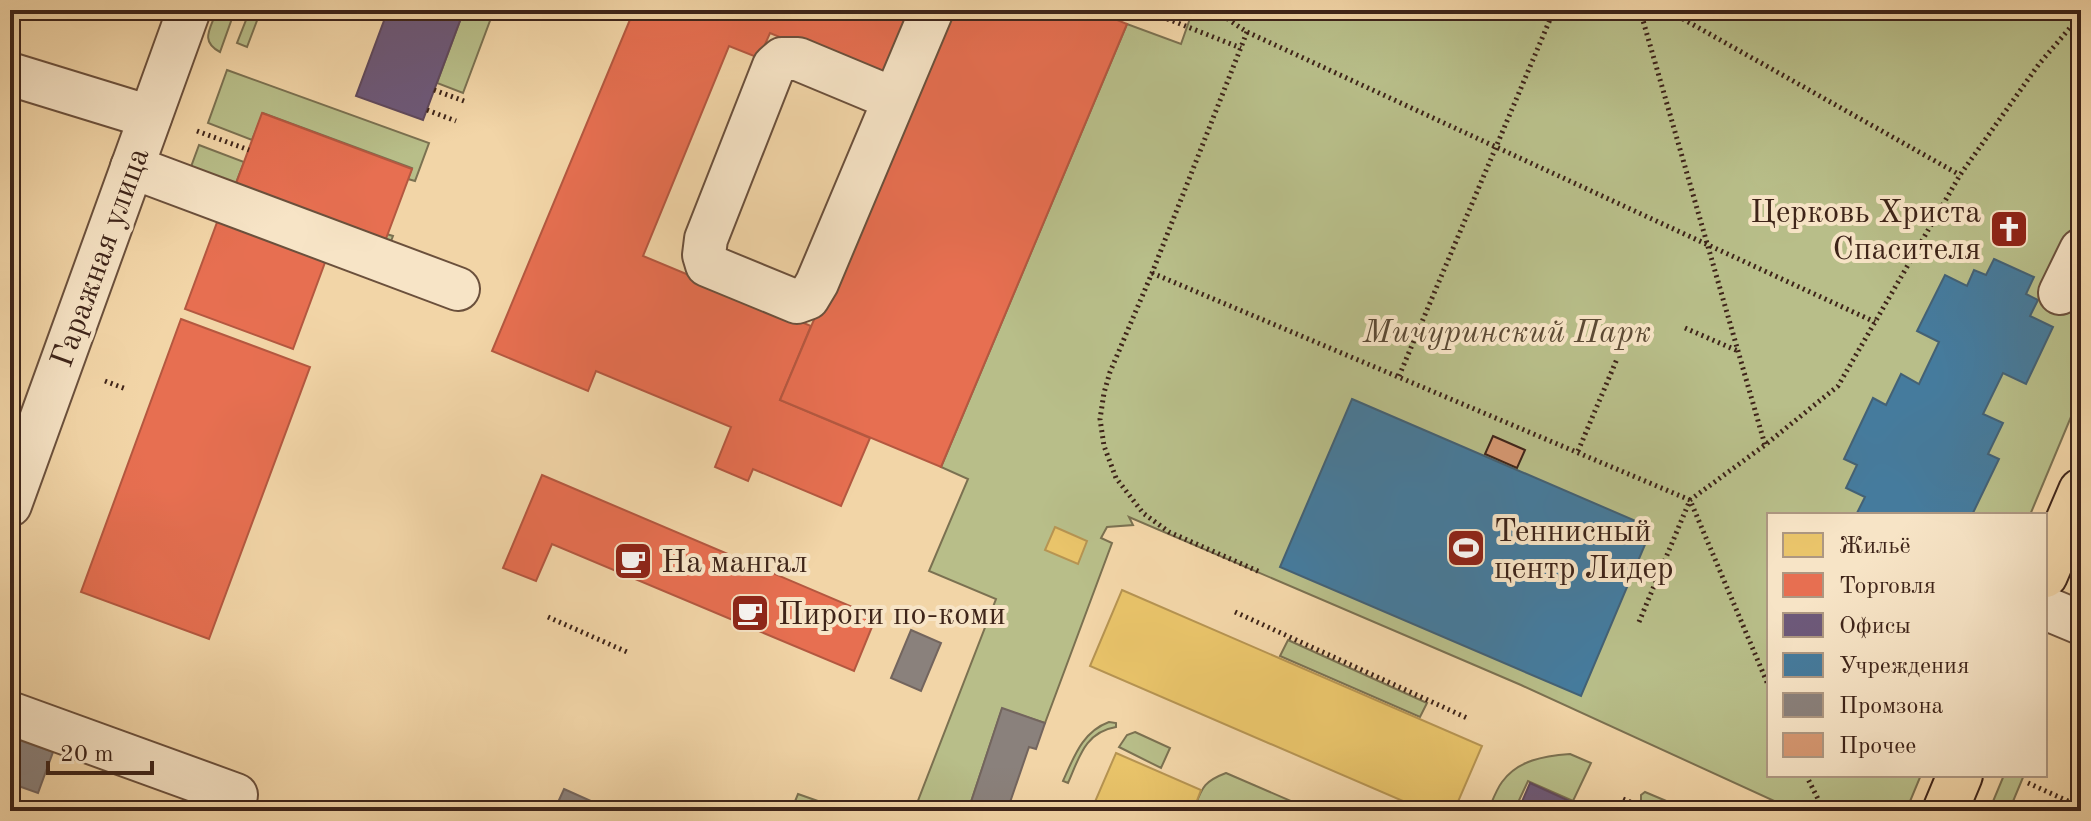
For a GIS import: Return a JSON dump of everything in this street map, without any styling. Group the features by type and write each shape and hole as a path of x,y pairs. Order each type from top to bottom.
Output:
{"main road":[{"path":"2047,570 2081,491"},
{"path":"1945,811 1959,777"}],"street":[{"name":"Гаражная улица","path":"10,505 189,10"},
{"path":"894,99 798,59 782,59 774,66 706,239 704,255 707,265 797,302 808,298 817,283 932,10"},
{"path":"10,74 150,117"},
{"path":"132,167 458,289"},
{"path":"2060,293 2081,250"},
{"path":"2047,609 2081,623"},
{"path":"10,713 236,795 230,811"}],"path":[{"path":"1145,10 1241,48"},
{"path":"1219,10 1247,32 1875,322"},
{"path":"1508,10 1550,19 1567,10"},
{"path":"1399,376 1554,10"},
{"path":"1640,10 1765,445"},
{"path":"1667,10 1960,175"},
{"path":"1639,622 1690,500 1838,386 1960,175 2039,64 2081,15"},
{"path":"1247,32 1110,372 1100,419 1104,446 1116,478 1143,513 1169,532 1260,572"},
{"path":"434,90 464,101"},
{"path":"427,110 456,121"},
{"path":"197,131 249,150"},
{"path":"1152,273 1690,500 1767,682"},
{"path":"1685,328 1738,351"},
{"path":"1578,451 1617,359"},
{"path":"105,381 126,389"},
{"path":"1235,612 1467,718"},
{"path":"548,617 627,652"},
{"path":"1807,777 1824,811"},
{"path":"2028,783 2081,807"},
{"path":"1623,799 1651,811"}],"green space":[{"path":"217,10 235,10 220,52 208,39"},
{"path":"250,10 261,10 247,47 237,43"},
{"path":"464,10 494,10 463,93 437,83"},
{"name":"Мичуринский Парк","path":"1193,10 2081,10 2081,393 2031,513 1767,513 1767,777 1920,777 1906,811 1796,811 1521,685 1129,517 1133,525 1107,527 1101,538 1112,543 1045,723 1002,709 968,811 914,811 996,599 929,571 968,479 941,467 1127,24 1181,44"},
{"path":"227,70 429,143 415,181 408,179 412,168 263,113 252,140 208,123"},
{"path":"199,145 244,162 234,188 393,236 388,249 188,175"},
{"path":"1288,640 1427,703 1420,717 1280,656"},
{"path":"1109,722 1116,723 1116,727 1090,740 1068,783 1063,781 1085,739"},
{"path":"1135,732 1170,748 1161,768 1119,747 1127,735"},
{"path":"1570,754 1591,763 1573,801 1528,781 1514,811 1488,811 1500,785 1516,769 1541,758"},
{"path":"1226,773 1314,811 1193,811 1204,787"},
{"path":"2003,777 2023,777 2009,811 1989,811"},
{"path":"1645,792 1690,811 1665,811 1641,801 1641,795"},
{"path":"798,794 832,806 838,811 791,811"}],"building: Жильё":[{"path":"1055,527 1087,541 1078,564 1045,550"},
{"path":"1122,590 1482,746 1454,811 1426,811 1090,666"},
{"path":"1116,753 1201,790 1193,811 1091,811"}],"building: Торговля":[{"path":"634,10 919,10 889,82 770,33 759,58 729,46 643,256 811,326 780,400 870,438 841,506 753,469 748,481 715,467 731,427 596,371 588,391 492,351"},
{"path":"945,10 1093,10 1127,24 941,467 780,400"},
{"path":"262,113 412,169 384,244 234,189"},
{"path":"219,217 327,257 293,349 185,309"},
{"path":"181,319 310,367 209,639 81,592"},
{"path":"542,475 876,617 854,671 552,544 536,581 503,568"}],"building: Офисы":[{"path":"388,10 464,10 423,120 356,96"},
{"path":"1530,783 1576,804 1573,811 1518,811"}],"building: Учреждения":[{"path":"1994,259 2034,277 2026,294 2038,300 2030,316 2053,327 2026,384 2003,373 1983,414 2003,423 1988,454 1999,459 1973,513 1857,513 1865,497 1846,488 1857,465 1844,459 1873,398 1886,405 1901,374 1919,384 1939,342 1917,331 1945,275 1967,286 1974,270 1986,275"},
{"name":"Теннисный центр Лидер","path":"1352,399 1652,528 1581,696 1280,567"}],"building: Промзона":[{"path":"911,630 941,643 921,691 891,678"},
{"path":"1002,708 1045,723 1036,749 1029,747 1007,811 968,811"},
{"path":"11,737 53,752 38,793 10,783"},
{"path":"564,789 591,801 587,811 554,811"}],"building: Прочее":[{"path":"1493,436 1525,450 1517,468 1485,454"}],"place":[{"name":"Церковь Христа Спасителя","path":"2009,229"},
{"name":"Теннисный центр Лидер","path":"1466,548"},
{"name":"На мангал","path":"633,561"},
{"name":"Пироги по-коми","path":"750,613"}]}
